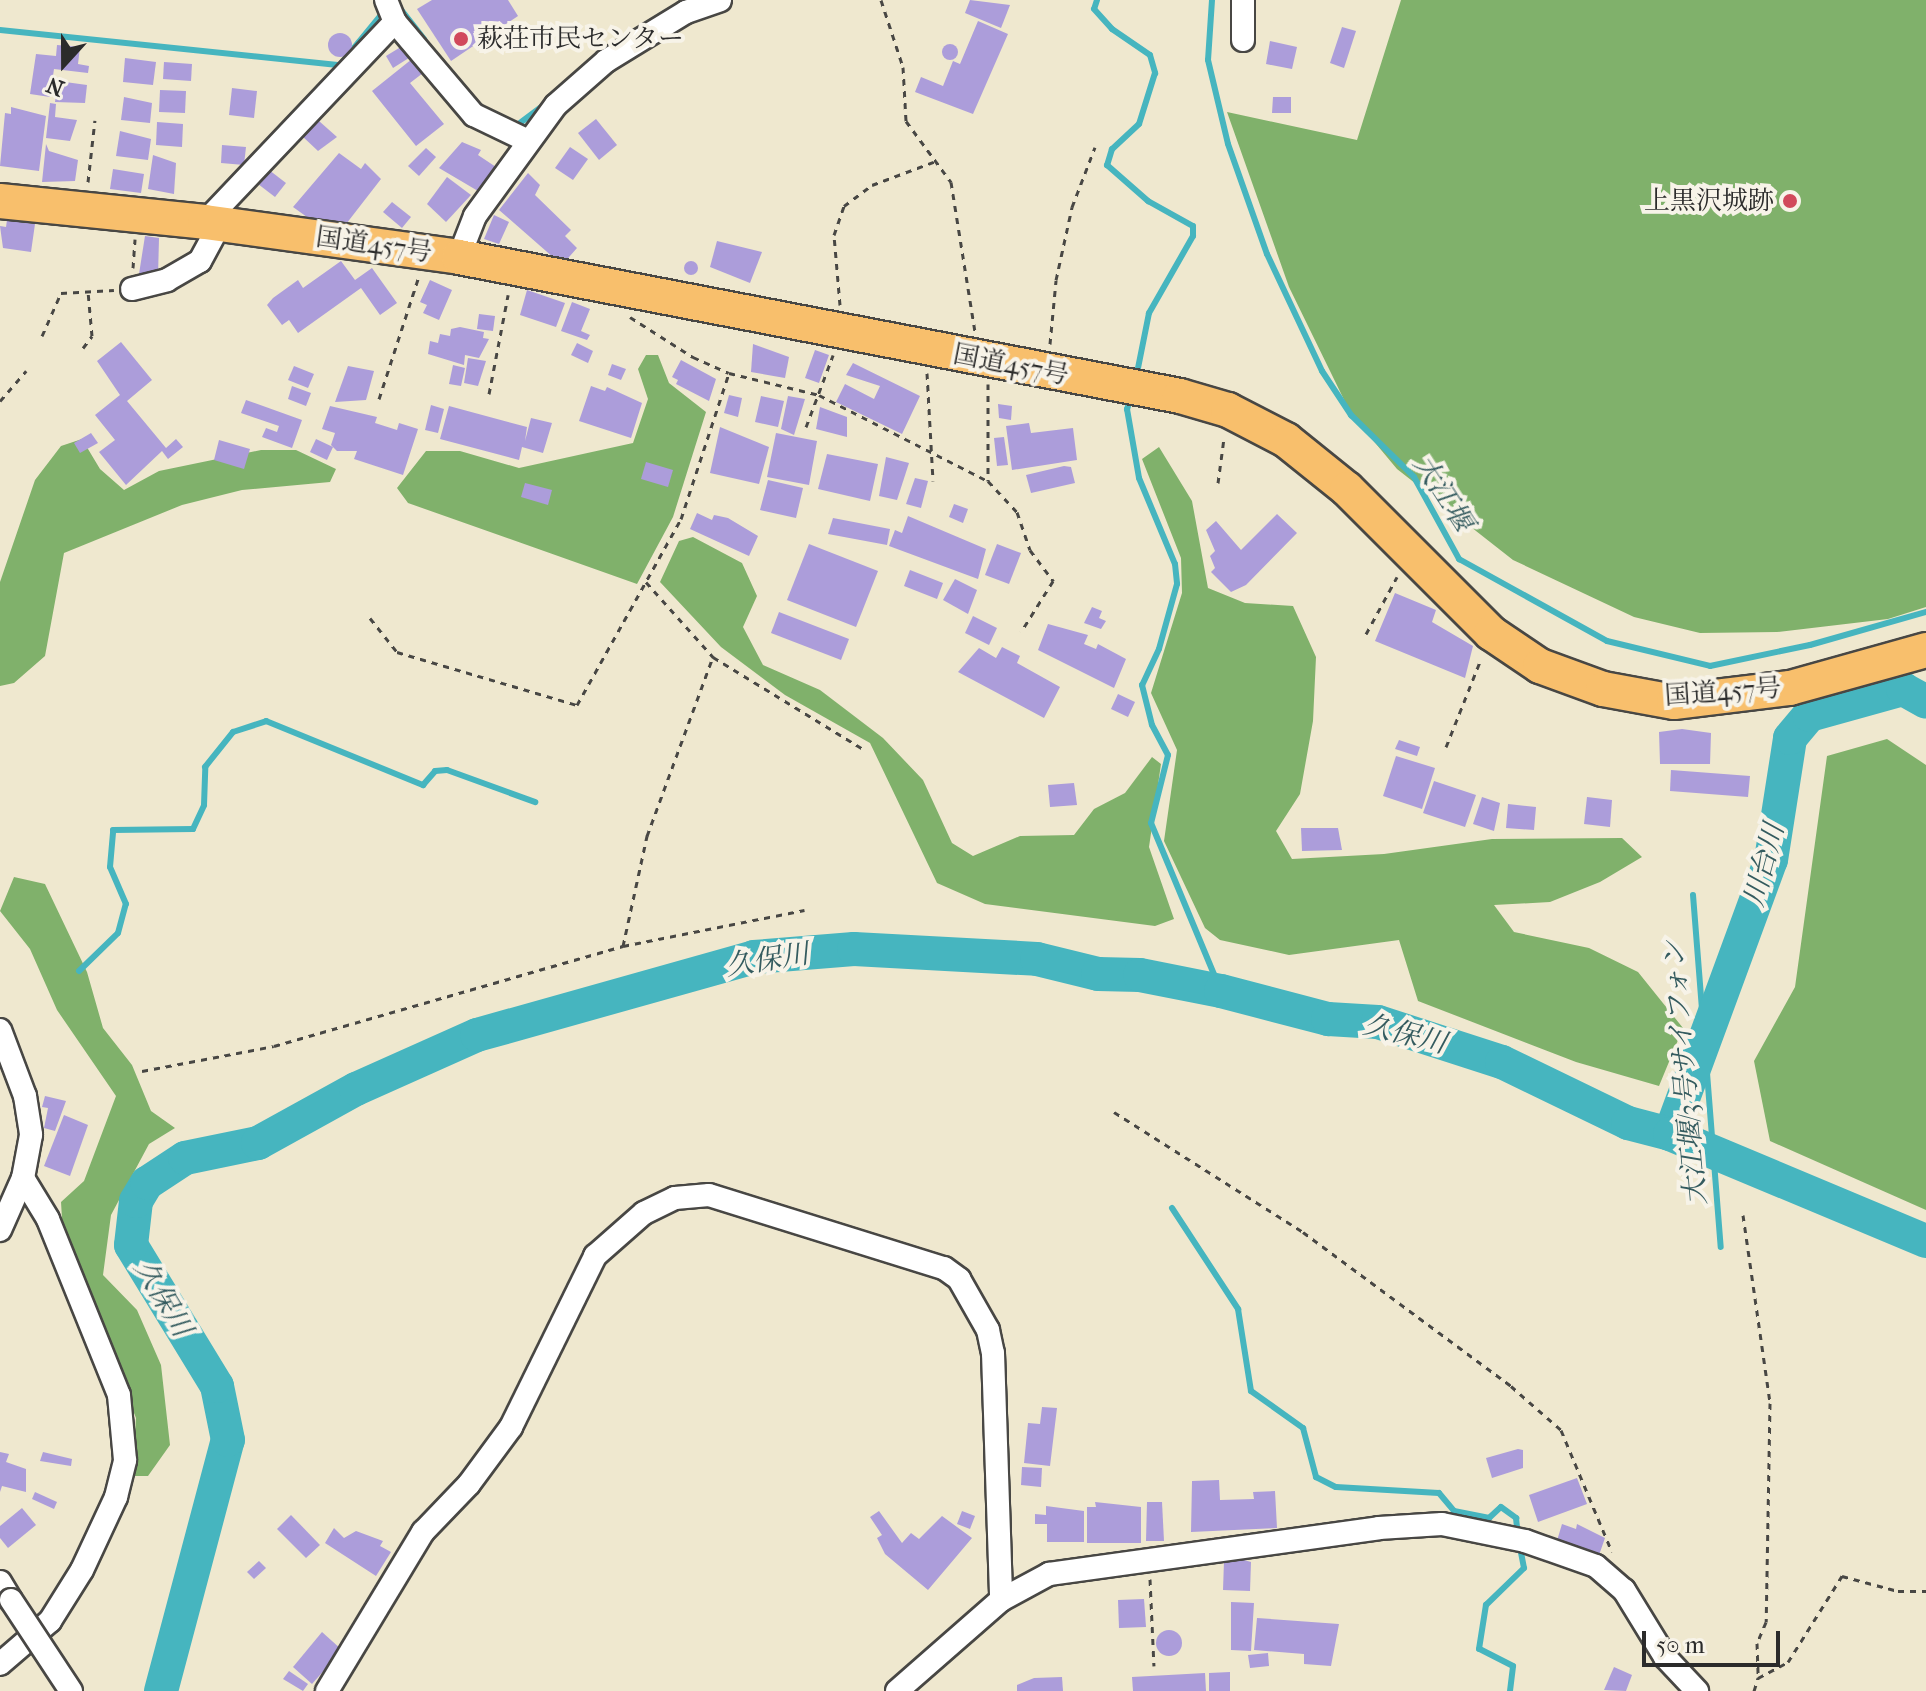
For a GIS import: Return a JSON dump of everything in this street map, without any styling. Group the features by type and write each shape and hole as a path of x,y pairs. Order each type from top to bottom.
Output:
{"highway":[{"name":"国道457号","path":"0,201 213,223 459,257 984,359 1228,410 1286,440 1347,489 1491,633 1540,666 1603,689 1674,702 1790,688 1926,650"}],"street":[{"path":"386,0 395,22 474,115 528,141"},
{"path":"459,257 475,216 556,105 606,61 686,12 720,0"},
{"path":"1243,0 1243,40"},
{"path":"132,289 167,280 200,261 213,223 395,22"},
{"path":"0,1230 23,1178 31,1135 25,1096 3,1043"},
{"path":"0,1664 50,1621 82,1570 116,1497 125,1460 119,1395 48,1219 23,1178"},
{"path":"327,1691 363,1637 373,1607 423,1532 469,1484 511,1427 595,1256 644,1213 675,1198 709,1195 944,1268 959,1279 988,1330 993,1353 1001,1600"},
{"path":"897,1691 1001,1600 1049,1574 1442,1524 1525,1541 1596,1566 1624,1590 1665,1657 1697,1691"},
{"path":"5,1591 71,1691"}],"path":[{"path":"881,0 903,67 906,121 951,182 984,359 988,481"},
{"path":"84,210 95,120"},
{"path":"1047,372 1056,280 1072,207 1095,147"},
{"path":"806,427 841,331 834,235 844,206 872,185 936,161"},
{"path":"42,336 61,293 132,289 137,215"},
{"path":"379,399 425,252"},
{"path":"489,394 513,267"},
{"path":"83,348 92,336 88,291"},
{"path":"627,316 693,357 729,373 819,395 988,481 1017,512 1030,550 1053,581 1021,632"},
{"path":"927,348 929,450 933,481"},
{"path":"0,401 26,371"},
{"path":"370,618 397,652 577,705 681,519 729,373"},
{"path":"1218,483 1228,410"},
{"path":"1366,634 1402,570"},
{"path":"646,582 713,657 863,749"},
{"path":"1446,747 1491,633"},
{"path":"623,946 647,836 713,657"},
{"path":"142,1071 274,1046 623,946 804,910"},
{"path":"1114,1112 1303,1232 1511,1386 1561,1430 1624,1590"},
{"path":"1743,1215 1770,1403 1766,1622 1757,1643 1758,1678 1754,1691"},
{"path":"1149,1559 1154,1666"},
{"path":"1758,1678 1788,1662 1842,1576 1898,1591 1926,1591"}],"green space":[{"path":"1401,0 1926,0 1926,607 1888,619 1777,632 1700,633 1634,617 1513,560 1397,469 1351,414 1289,287 1227,112 1357,140"},
{"path":"646,355 658,355 669,383 706,412 673,517 637,584 408,503 397,488 426,451 460,451 519,468 633,443 648,399 638,369"},
{"path":"82,439 100,469 124,490 159,471 261,450 296,450 336,469 330,482 242,490 182,505 64,553 45,656 14,683 0,686 0,582 35,480 61,446"},
{"path":"1159,447 1192,501 1208,588 1245,603 1293,606 1316,657 1313,721 1300,794 1276,831 1292,859 1384,854 1492,839 1622,838 1642,857 1600,882 1550,902 1494,905 1514,932 1589,948 1638,972 1683,1028 1659,1086 1576,1062 1418,1001 1399,940 1289,955 1220,940 1205,928 1164,841 1177,750 1151,693 1182,593 1181,558 1142,459"},
{"path":"693,537 742,563 757,596 743,627 763,665 820,690 883,738 923,780 952,843 973,856 1020,836 1074,835 1094,809 1125,793 1152,757 1161,764 1149,847 1174,919 1155,926 985,904 937,883 870,743 785,695 721,647 660,582 679,541"},
{"path":"1887,739 1926,765 1926,1210 1770,1141 1754,1061 1795,987 1827,756"},
{"path":"14,877 45,884 87,972 103,1028 132,1065 151,1111 175,1128 149,1144 111,1215 103,1275 137,1310 161,1365 170,1445 148,1476 132,1476 136,1418 63,1235 61,1202 84,1181 116,1096 57,1010 30,949 0,911"}],"building":[{"name":"萩荘市民センター","path":"432,0 508,0 518,16 451,61 417,9"},
{"path":"970,0 1010,5 1001,28 965,13"},
{"path":"978,21 1008,34 973,114 915,92 921,77 943,86 953,61 960,64"},
{"path":"1342,27 1356,31 1344,68 1330,63"},
{"path":"340,33 349,36 352,45 349,54 340,57 331,54 328,45 331,36"},
{"path":"1270,41 1297,47 1292,69 1266,64"},
{"path":"950,44 958,52 950,60 942,52"},
{"path":"57,45 80,47 78,64 89,66 88,73 54,69 50,97 30,94 36,54 56,56"},
{"path":"404,45 412,56 393,68 386,56"},
{"path":"125,58 156,62 153,85 123,82"},
{"path":"412,59 423,73 410,83 444,124 416,146 372,91"},
{"path":"164,62 192,64 191,81 163,79"},
{"path":"58,81 87,85 85,103 55,102"},
{"path":"232,88 257,91 254,118 229,115"},
{"path":"160,90 186,91 185,113 159,112"},
{"path":"124,97 152,103 150,123 121,120"},
{"path":"1273,97 1291,97 1291,113 1272,113"},
{"path":"50,103 56,104 55,117 77,120 70,141 46,138"},
{"path":"11,107 46,116 39,171 0,166 5,113 11,114"},
{"path":"596,119 617,145 599,160 578,133"},
{"path":"319,121 337,137 318,151 301,135"},
{"path":"157,122 183,124 182,147 156,145"},
{"path":"120,131 151,139 148,160 116,156"},
{"path":"462,142 481,150 478,155 496,167 478,191 439,168"},
{"path":"46,144 49,151 78,160 75,181 42,182"},
{"path":"222,145 246,147 244,165 221,163"},
{"path":"570,147 588,159 573,180 555,168"},
{"path":"426,148 436,157 419,176 408,166"},
{"path":"339,153 361,169 365,163 381,179 343,228 321,227 293,207"},
{"path":"153,155 176,163 174,194 148,189"},
{"path":"113,169 144,174 141,193 110,189"},
{"path":"269,170 286,183 275,197 258,184"},
{"path":"528,173 540,185 535,195 571,230 565,236 577,248 562,265 499,210"},
{"path":"447,177 471,195 446,222 427,204"},
{"path":"392,202 411,217 402,228 383,212"},
{"path":"494,215 509,222 499,244 484,239"},
{"path":"7,220 35,224 31,252 3,248 0,226 6,227"},
{"path":"145,236 159,238 158,277 139,274"},
{"path":"717,241 762,252 750,283 710,267"},
{"path":"341,261 355,280 372,268 397,303 380,315 361,288 298,333 289,320 282,325 267,305 273,298 298,280 303,288"},
{"path":"691,261 698,268 691,275 684,268"},
{"path":"430,280 452,290 439,320 423,313 427,305 420,302"},
{"path":"527,290 565,303 556,327 520,315"},
{"path":"572,302 590,309 581,331 590,335 587,340 561,331"},
{"path":"479,314 495,316 493,331 477,329"},
{"path":"460,327 484,332 483,338 489,339 479,358 465,355 464,365 428,354 430,341 438,343 440,334 450,336 451,329"},
{"path":"121,342 152,380 127,401 166,448 176,439 183,447 168,459 162,451 126,485 99,452 115,440 95,415 120,395 97,361"},
{"path":"577,343 593,351 588,363 571,355"},
{"path":"753,344 789,357 785,378 751,372"},
{"path":"815,350 829,355 819,383 805,378"},
{"path":"468,358 486,361 478,386 464,383"},
{"path":"681,360 716,379 709,401 676,384 678,380 672,377"},
{"path":"853,363 920,396 902,434 836,402 845,384 874,399 880,386 846,375"},
{"path":"612,364 626,369 621,380 608,375"},
{"path":"453,365 465,368 461,386 449,384"},
{"path":"294,366 314,374 308,388 288,380"},
{"path":"348,366 374,371 366,400 335,402"},
{"path":"292,386 311,393 306,406 288,399"},
{"path":"591,386 605,391 607,387 642,403 631,438 579,421"},
{"path":"729,395 742,398 738,417 724,413"},
{"path":"761,396 784,401 778,427 755,422"},
{"path":"788,396 805,399 794,435 781,429"},
{"path":"246,400 302,420 292,448 262,437 266,428 277,432 279,426 241,413"},
{"path":"998,404 1012,406 1011,420 999,418"},
{"path":"431,405 444,409 438,433 425,430"},
{"path":"330,406 377,417 375,423 397,430 399,423 418,429 403,475 354,459 357,451 337,451 331,445 335,433 322,429"},
{"path":"449,406 527,427 525,441 531,418 552,423 543,453 522,447 519,460 440,439"},
{"path":"820,407 847,417 847,437 816,429"},
{"path":"1029,423 1031,433 1073,428 1077,460 1012,470 1006,426"},
{"path":"720,427 769,447 759,484 710,473"},
{"path":"91,433 98,443 80,453 74,443"},
{"path":"776,433 817,441 809,485 767,477"},
{"path":"1004,437 1008,465 997,466 994,438"},
{"path":"316,439 333,447 327,460 310,452"},
{"path":"219,440 250,449 244,469 214,460"},
{"path":"827,454 878,464 870,501 818,489"},
{"path":"886,457 909,463 897,500 879,496"},
{"path":"646,462 673,470 668,487 641,479"},
{"path":"1071,467 1075,483 1031,493 1026,475"},
{"path":"915,478 928,481 921,508 906,504"},
{"path":"768,480 803,488 796,518 760,510"},
{"path":"525,483 552,490 548,505 521,497"},
{"path":"954,504 968,509 963,523 949,517"},
{"path":"697,513 712,520 714,515 728,518 758,536 749,556 690,529"},
{"path":"1277,514 1297,533 1246,585 1231,592 1211,572 1215,568 1210,556 1215,551 1206,530 1216,521 1241,550"},
{"path":"908,516 986,549 978,579 889,546 895,530 902,533"},
{"path":"833,518 890,529 887,545 828,534"},
{"path":"809,544 878,571 856,627 787,600"},
{"path":"997,544 1021,553 1009,584 985,575"},
{"path":"910,570 943,583 937,599 904,586"},
{"path":"955,579 977,590 968,614 943,600"},
{"path":"1395,593 1436,610 1432,622 1473,646 1465,678 1375,641"},
{"path":"1092,607 1102,611 1099,618 1106,621 1101,629 1084,623"},
{"path":"779,612 849,639 841,660 771,633"},
{"path":"973,616 997,628 989,645 965,633"},
{"path":"1048,624 1088,635 1084,644 1096,649 1098,644 1126,659 1114,688 1038,650"},
{"path":"1002,647 1020,656 1017,663 1060,687 1044,718 958,672 979,648 996,658"},
{"path":"1118,694 1135,702 1128,717 1111,709"},
{"path":"1682,729 1711,733 1710,764 1660,764 1659,732"},
{"path":"1399,740 1420,747 1417,756 1395,749"},
{"path":"1396,756 1435,768 1422,809 1383,796"},
{"path":"1671,770 1750,776 1748,797 1670,791"},
{"path":"1434,781 1476,795 1465,827 1423,813"},
{"path":"1074,783 1077,805 1050,807 1048,785"},
{"path":"1482,797 1500,803 1494,831 1473,824"},
{"path":"1587,797 1612,800 1610,827 1584,824"},
{"path":"1508,804 1536,807 1534,830 1506,828"},
{"path":"1301,828 1338,828 1342,850 1302,851"},
{"path":"45,1096 66,1101 55,1131 44,1128 48,1108 42,1107"},
{"path":"64,1115 88,1125 70,1176 44,1166"},
{"path":"1042,1407 1057,1408 1050,1466 1024,1463 1028,1423 1040,1424"},
{"path":"1523,1450 1523,1468 1492,1478 1486,1458"},
{"path":"0,1452 9,1454 6,1462 26,1469 26,1492 2,1486 0,1492"},
{"path":"43,1452 72,1459 71,1466 40,1461"},
{"path":"1022,1467 1042,1468 1041,1487 1021,1485"},
{"path":"1577,1478 1587,1504 1538,1522 1529,1495"},
{"path":"1219,1480 1220,1500 1254,1499 1253,1492 1275,1491 1277,1528 1191,1532 1192,1481"},
{"path":"35,1492 57,1502 54,1509 32,1499"},
{"path":"1095,1502 1141,1507 1141,1543 1087,1543 1087,1507 1096,1507"},
{"path":"1147,1502 1162,1502 1164,1541 1146,1541"},
{"path":"1046,1506 1084,1511 1084,1542 1047,1542 1047,1524 1035,1524 1035,1514 1046,1515"},
{"path":"22,1508 36,1525 8,1548 0,1538 0,1526"},
{"path":"879,1511 902,1543 911,1533 919,1539 942,1516 972,1538 928,1590 885,1554 877,1538 882,1535 870,1517"},
{"path":"962,1511 975,1516 970,1529 957,1524"},
{"path":"291,1515 320,1545 306,1558 277,1529"},
{"path":"1562,1524 1576,1529 1577,1524 1605,1538 1598,1558 1556,1544"},
{"path":"334,1528 344,1538 356,1531 383,1541 380,1546 391,1552 376,1576 325,1543"},
{"path":"1230,1556 1251,1562 1250,1591 1223,1590 1224,1561"},
{"path":"259,1561 266,1568 254,1579 247,1572"},
{"path":"1144,1599 1146,1627 1119,1628 1118,1600"},
{"path":"1231,1602 1254,1603 1251,1651 1231,1650"},
{"path":"1257,1618 1339,1624 1331,1666 1304,1664 1304,1654 1254,1650"},
{"path":"1169,1630 1178,1634 1182,1643 1178,1652 1169,1656 1160,1652 1156,1643 1160,1634"},
{"path":"322,1632 342,1650 312,1684 293,1667"},
{"path":"1268,1653 1269,1666 1250,1668 1248,1655"},
{"path":"1614,1667 1632,1675 1626,1691 1604,1690"},
{"path":"289,1671 308,1684 303,1691 283,1679"},
{"path":"1230,1672 1230,1691 1209,1691 1209,1673"},
{"path":"1205,1673 1206,1691 1133,1691 1132,1677"},
{"path":"1062,1677 1063,1691 1017,1691 1017,1685 1034,1678"}],"waterway":[{"path":"1097,0 1094,9 1112,29 1150,55 1155,73 1139,124 1112,149 1107,165 1148,201 1193,226 1193,236 1149,313 1136,378"},
{"name":"大江堰","path":"1212,0 1208,60 1228,144 1267,254 1322,371 1351,415 1414,477 1459,559 1607,641 1710,666 1810,645 1926,612"},
{"name":"大江堰","path":"599,53 678,5"},
{"name":"大江堰","path":"399,7 424,39"},
{"path":"0,30 340,65 385,10"},
{"name":"大江堰","path":"516,126 544,105"},
{"path":"1131,397 1127,409 1139,478 1175,564 1177,584 1159,649 1142,685 1152,725 1168,755 1151,823 1221,991"},
{"name":"川台川","path":"1670,1134 1771,860 1790,738 1809,715 1903,689 1926,702"},
{"path":"79,971 118,933 126,904 110,867 113,830 193,829 204,805 205,767 233,732 266,721 423,785 435,771 447,770 535,802"},
{"name":"大江堰/3号サイフォン","path":"1693,895 1721,1247"},
{"name":"久保川","path":"161,1691 228,1440 217,1386 131,1245 136,1201 147,1183 185,1158 258,1143 356,1089 477,1035 754,957 854,949 1037,959 1098,974 1140,975 1221,991 1328,1019 1378,1022 1502,1062 1628,1123 1670,1134 1926,1241"},
{"path":"1172,1208 1238,1309 1251,1391 1303,1428 1316,1477 1336,1487 1439,1493 1454,1511 1489,1518 1501,1507 1516,1518 1518,1536"},
{"path":"1510,1691 1513,1666 1479,1649 1486,1605 1524,1568 1520,1547"}],"place":[{"name":"萩荘市民センター","path":"461,39"},
{"name":"上黒沢城跡","path":"1790,201"}]}
